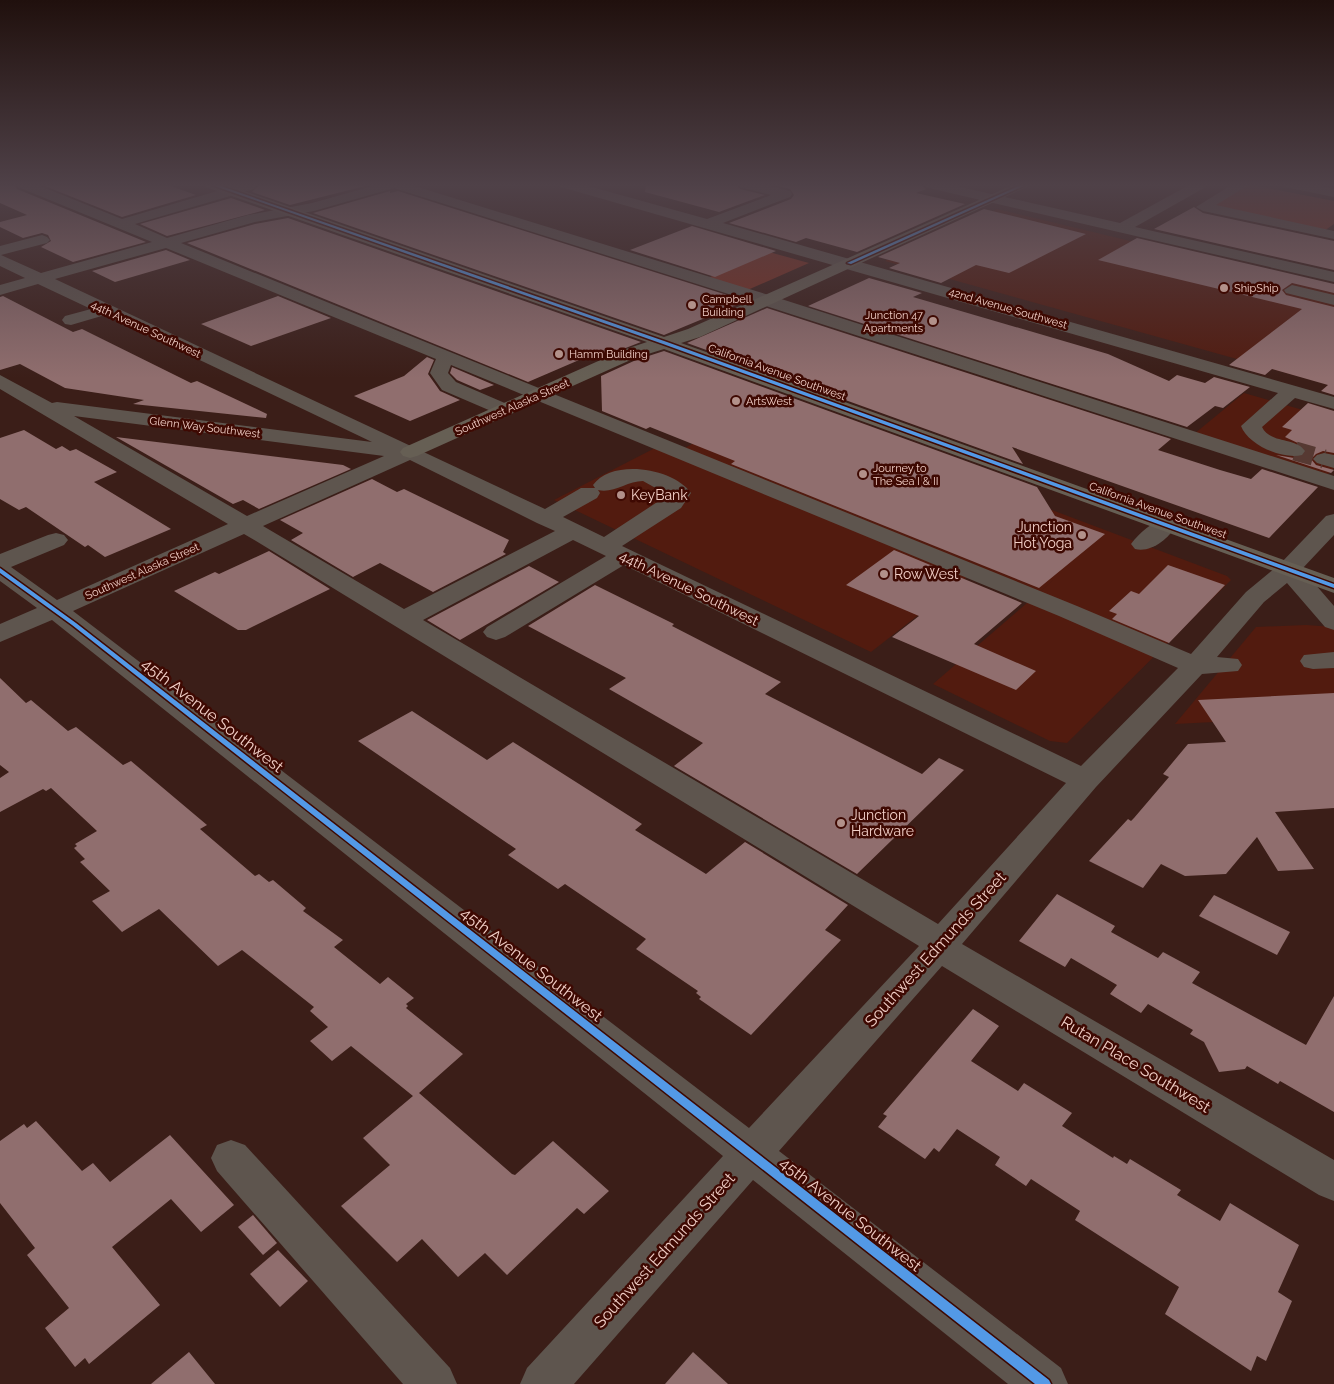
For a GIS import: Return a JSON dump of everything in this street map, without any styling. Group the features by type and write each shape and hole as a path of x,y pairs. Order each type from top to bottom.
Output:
{"main road":[{"name":"California Avenue Southwest","path":"396,249 665,343 1334,586"},
{"name":"Southwest Alaska Street","path":"410,452 629,354 694,333 881,249"}],"street":[{"path":"0,290 143,249"},
{"path":"182,249 538,395 1120,639 1195,666 1229,665"},
{"path":"601,249 1334,483"},
{"name":"42nd Avenue Southwest","path":"797,249 1334,403"},
{"path":"1211,249 1334,277"},
{"name":"44th Avenue Southwest","path":"0,260 410,452 573,531 702,585 826,645 1084,780"},
{"path":"1292,290 1334,300"},
{"path":"71,320 105,310"},
{"path":"450,359 443,362 440,373 449,386 504,410"},
{"path":"1292,391 1252,426 1254,434 1266,442 1295,451"},
{"name":"Rutan Place Southwest","path":"1,397 44,407 404,620 1334,1182"},
{"name":"44th Avenue Southwest","path":"288,437 301,428 307,417 292,397"},
{"name":"Glenn Way Southwest","path":"44,407 410,452"},
{"name":"Southwest Alaska Street","path":"0,634 410,452"},
{"path":"496,632 632,556 680,493 667,483 638,472 623,474 545,518"},
{"name":"Southwest Edmunds Street","path":"543,1384 940,945 1084,780 1195,666 1255,597 1289,570 1334,521"},
{"path":"1143,544 1166,525"},
{"path":"404,620 573,531"},
{"path":"0,563 56,540"},
{"name":"45th Avenue Southwest","path":"0,570 55,610 1045,1384"},
{"path":"1289,570 1334,622"},
{"path":"231,1158 434,1384"}],"shaded area":[{"path":"912,249 1162,249 1334,290 1334,386 885,261"},
{"path":"769,252 809,263 743,292 703,280"},
{"path":"1244,393 1334,419 1334,468 1326,476 1194,434"},
{"path":"768,403 1227,576 1231,580 1067,743 1050,741 933,684 1057,577 1037,594 683,449"},
{"path":"655,448 967,577 871,652 554,500"},
{"path":"1306,625 1334,627 1334,716 1175,724 1256,627"}],"building":[{"path":"44,249 122,249 73,262"},
{"path":"201,249 375,249 641,342 600,358 600,351 528,382"},
{"path":"415,249 580,249 746,301 664,335"},
{"path":"768,249 776,251 715,277 630,250"},
{"path":"845,249 865,249 857,252"},
{"path":"897,249 1057,249 1009,273 976,265 941,283 889,268 900,263 878,257"},
{"path":"1118,249 1182,249 1334,284 1334,293 1292,283 1282,290 1286,295 1334,307 1334,395 1321,391 1328,385 1272,369 1265,375 1229,365 1302,309 1098,260"},
{"path":"1240,249 1334,249 1334,270"},
{"path":"166,250 190,260 115,282 92,271"},
{"path":"869,278 922,293 913,297 1108,354 1169,381 1177,375 1205,383 1214,377 1250,387 1223,408 1215,406 1187,427 808,306"},
{"path":"3,296 73,332 82,329 191,383 197,381 267,414 266,418 133,404 144,400 65,388 20,364 0,370 0,297"},
{"path":"278,296 331,318 251,346 201,324"},
{"path":"767,308 1171,439 1158,450 1251,479 1262,469 1318,487 1269,538 1012,447 1023,464 687,343"},
{"path":"664,351 1037,487 1055,516 1105,534 1039,588 731,464 735,461 650,427 646,429 602,411 601,376 636,360"},
{"path":"427,357 434,360 428,374 440,391 460,400 410,421 354,396 404,376"},
{"path":"452,367 494,385 480,390 457,380 450,373"},
{"path":"1308,403 1334,411 1334,453 1323,451 1311,459 1316,465 1334,470 1331,473 1276,455 1294,458 1302,457 1306,452 1302,445 1285,437 1292,430 1282,427"},
{"path":"24,430 56,449 62,446 70,451 76,449 117,472 94,482 171,529 105,557 88,545 85,547 26,507 19,510 0,499 0,438"},
{"path":"116,437 343,465 351,469 259,509 243,500 233,504"},
{"path":"372,479 397,492 404,489 509,540 503,552 506,554 433,592 380,563 353,577 291,540 303,533 280,520"},
{"path":"894,550 1022,603 974,644 1036,671 1016,690 892,637 919,616 846,585"},
{"path":"269,551 330,589 246,630 238,630 174,591 215,572 219,574"},
{"path":"1168,565 1225,585 1169,643 1112,619 1117,614 1109,611 1131,591 1139,594"},
{"path":"529,566 559,582 460,640 427,620"},
{"path":"595,585 674,624 672,626 781,682 765,694 922,774 939,758 964,770 857,874 674,766 703,743 609,689 626,678 528,626"},
{"path":"0,678 26,703 31,700 68,731 76,727 123,765 131,761 207,825 200,829 255,876 259,874 269,882 273,880 306,908 303,911 343,940 334,947 380,984 388,977 414,998 406,1004 408,1006 406,1008 463,1054 419,1093 512,1174 515,1175 553,1141 609,1191 584,1214 577,1208 507,1275 485,1253 458,1277 422,1239 397,1262 341,1206 390,1165 363,1138 413,1096 351,1046 332,1061 310,1041 328,1027 310,1011 314,1007 242,950 218,966 159,909 122,932 92,901 110,891 80,862 85,859 74,848 77,846 75,844 97,831 51,788 46,791 43,789 0,812 0,778 9,772 0,765"},
{"path":"1334,693 1334,808 1275,812 1314,869 1278,871 1257,837 1226,874 1185,876 1161,864 1143,888 1089,861 1128,819 1131,821 1134,818 1169,777 1163,774 1188,744 1226,742 1198,700"},
{"path":"412,711 487,760 513,742 642,824 635,830 706,874 745,842 848,905 825,930 841,940 751,1035 699,999 701,997 696,993 698,991 636,949 646,939 565,884 558,889 508,855 516,849 358,741"},
{"path":"1057,894 1115,926 1111,932 1158,958 1163,952 1200,972 1192,983 1306,1045 1334,996 1334,1112 1280,1081 1278,1084 1247,1066 1245,1069 1219,1072 1204,1042 1190,1034 1193,1030 1148,1004 1141,1013 1110,994 1117,985 1071,958 1065,967 1019,941"},
{"path":"1214,895 1290,932 1277,955 1199,916"},
{"path":"973,1009 999,1026 971,1061 1018,1091 1024,1083 1072,1113 1062,1126 1113,1158 1114,1156 1127,1164 1130,1159 1181,1190 1177,1195 1220,1221 1230,1203 1299,1245 1278,1292 1292,1301 1266,1361 1257,1356 1251,1371 1165,1314 1179,1287 1075,1220 1080,1211 1031,1179 1026,1186 995,1165 1000,1157 957,1129 939,1152 934,1148 925,1159 878,1127 887,1116 883,1114"},
{"path":"36,1121 82,1171 93,1163 110,1182 170,1135 234,1205 201,1232 171,1199 112,1247 160,1305 89,1364 85,1358 75,1367 45,1328 69,1308 27,1255 35,1248 0,1203 0,1141 24,1124 27,1128"},
{"path":"253,1215 277,1243 263,1255 238,1227"},
{"path":"278,1250 308,1281 280,1307 250,1274"},
{"path":"189,1352 215,1384 151,1384"},
{"path":"693,1352 728,1384 665,1384"}],"tunnel":[{"path":"1295,451 1324,459"}],"cycle path":[{"path":"395,249 665,343 1334,586"},
{"path":"849,263 881,249"},
{"path":"0,570 74,624 1045,1384"}],"place":[{"name":"ShipShip","path":"1224,288"},
{"name":"Campbell Building","path":"692,305"},
{"name":"Junction 47 Apartments","path":"933,321"},
{"name":"Hamm Building","path":"559,354"},
{"name":"ArtsWest","path":"736,401"},
{"name":"Journey to The Sea I & II","path":"863,474"},
{"name":"KeyBank","path":"621,495"},
{"name":"Junction Hot Yoga","path":"1082,535"},
{"name":"Row West","path":"884,574"},
{"name":"Junction Hardware","path":"841,823"}]}
